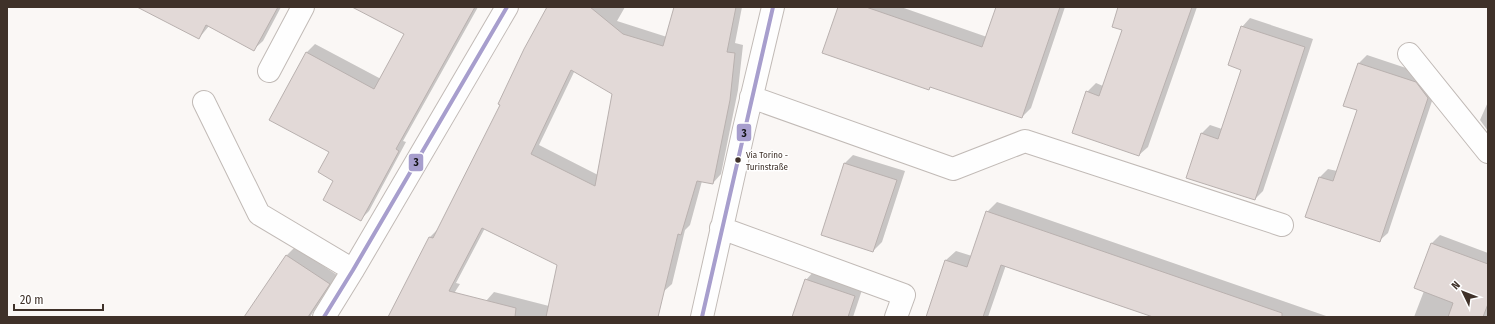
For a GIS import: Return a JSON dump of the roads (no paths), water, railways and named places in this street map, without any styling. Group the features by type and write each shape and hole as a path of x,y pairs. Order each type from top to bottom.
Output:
{"street":[{"path":"269,71 303,7"},
{"path":"324,317 507,7"},
{"path":"702,317 773,7"},
{"path":"1409,54 1488,152"},
{"path":"752,97 953,169 1025,141 1282,225"},
{"path":"204,102 260,214 353,270"},
{"path":"722,228 904,295 896,317"}],"place":[{"name":"Via Torino - Turinstraße","path":"738,160"}]}
